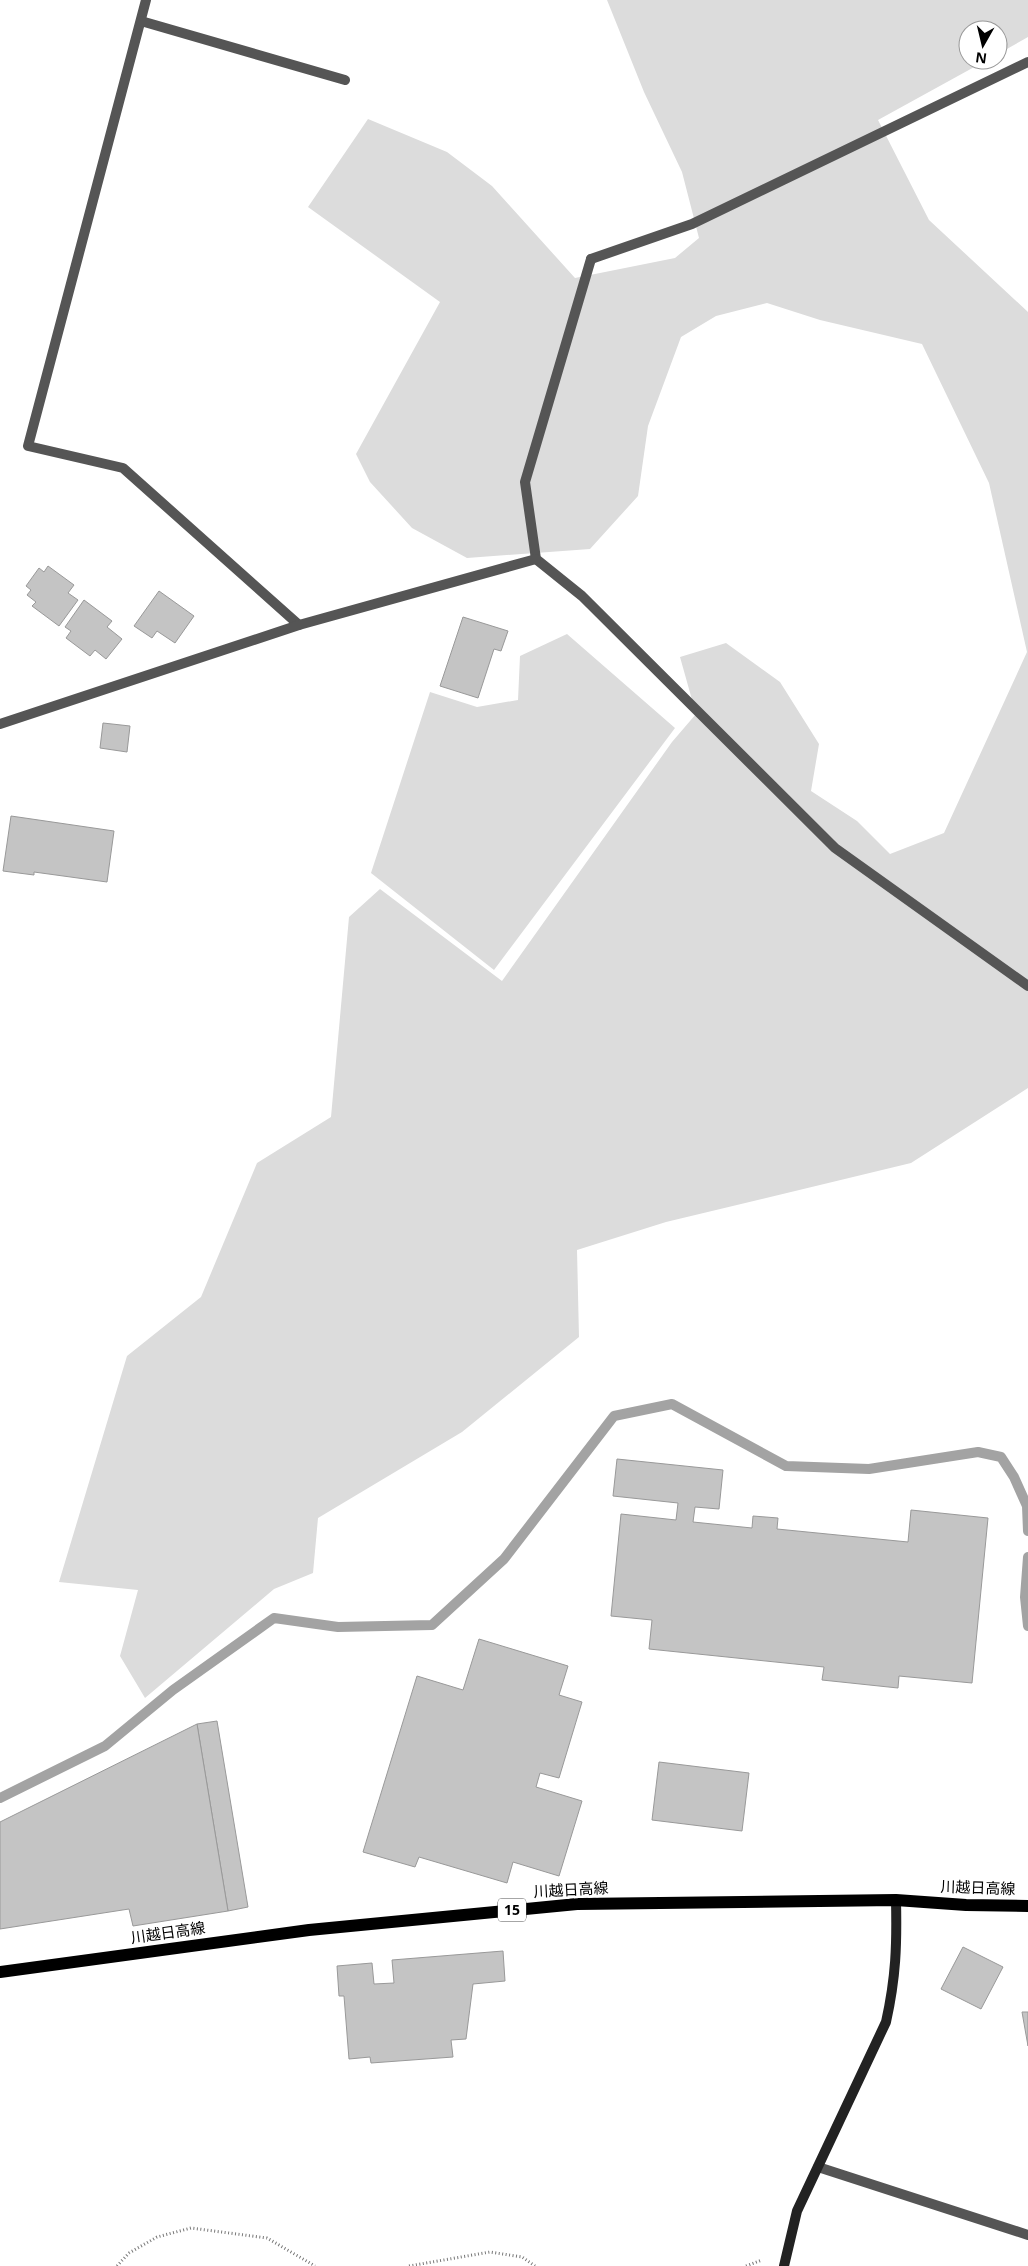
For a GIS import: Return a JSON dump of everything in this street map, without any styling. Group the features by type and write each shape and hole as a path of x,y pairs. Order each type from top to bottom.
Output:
{"main road":[{"name":"川越日高線","path":"0,1972 309,1930 577,1904 896,1900 966,1905 1028,1906"}],"street":[{"path":"146,0 28,446 123,468 299,626"},
{"path":"141,21 345,80"},
{"path":"1028,62 692,224 591,259 525,482 536,559 582,596 835,848 1028,986"},
{"path":"0,724 299,626 536,559"},
{"path":"784,2266 797,2211 886,2022 893,1991 897,1954 896,1900"},
{"path":"818,2167 1028,2235"}],"path":[{"path":"117,2266 129,2253 157,2237 191,2228 267,2238 315,2266"},
{"path":"409,2266 490,2252 522,2257 535,2266"}],"shaded area":[{"path":"607,0 1028,0 1028,37 1008,48 1008,20 958,20 958,70 969,70 878,120 929,220 1028,312 1028,1088 911,1163 666,1222 577,1250 579,1337 462,1432 318,1518 313,1573 274,1589 145,1698 120,1656 138,1590 59,1582 127,1356 201,1297 257,1163 331,1117 349,917 380,889 502,981 672,742 696,714 680,657 726,643 780,682 819,744 811,791 857,821 890,854 944,833 1027,652 989,483 922,344 820,320 767,303 716,316 681,337 648,426 638,496 590,549 467,558 412,528 370,482 356,454 440,302 308,207 368,119 447,152 492,186 575,278 675,258 699,238 682,172 644,92"},
{"path":"567,634 675,728 494,970 371,873 430,692 477,707 518,700 520,656"}],"building":[{"path":"48,566 74,585 68,593 78,600 59,626 32,606 36,602 27,595 31,590 26,586 39,568 44,572"},
{"path":"159,591 194,616 175,643 157,631 152,638 134,626"},
{"path":"84,600 112,621 107,627 122,639 106,659 95,650 90,656 66,638 71,631 65,627"},
{"path":"463,617 508,631 501,651 494,649 478,698 440,686"},
{"path":"103,723 130,726 127,752 100,748"},
{"path":"11,816 114,831 107,882 34,872 34,875 3,871"},
{"path":"617,1459 723,1470 719,1509 695,1507 693,1522 752,1528 753,1516 778,1518 777,1529 908,1542 911,1510 988,1518 972,1683 899,1676 898,1688 822,1680 824,1667 649,1649 652,1620 611,1616 621,1514 676,1520 678,1503 613,1496"},
{"path":"479,1639 568,1666 559,1695 582,1702 559,1778 540,1773 536,1787 582,1801 559,1876 513,1862 507,1883 419,1857 415,1867 363,1852 417,1676 463,1690"},
{"path":"217,1721 248,1907 228,1911 197,1724"},
{"path":"197,1724 228,1911 133,1926 129,1909 0,1929 0,1822"},
{"path":"659,1762 749,1773 742,1831 652,1820"},
{"path":"963,1947 1003,1967 981,2009 941,1989"},
{"path":"503,1951 505,1981 473,1984 466,2039 451,2040 453,2057 371,2063 370,2057 349,2059 344,1996 339,1996 337,1966 372,1963 374,1984 394,1983 392,1960"},
{"path":"1022,2012 1028,2012 1028,2046"}],"waterway":[{"path":"0,1798 105,1746 173,1690 274,1618 338,1627 432,1625 504,1559 614,1416 672,1404 786,1466 869,1469 978,1452 1001,1457 1014,1477 1027,1506 1028,1531"},
{"path":"1028,1557 1025,1597 1028,1626"}]}
